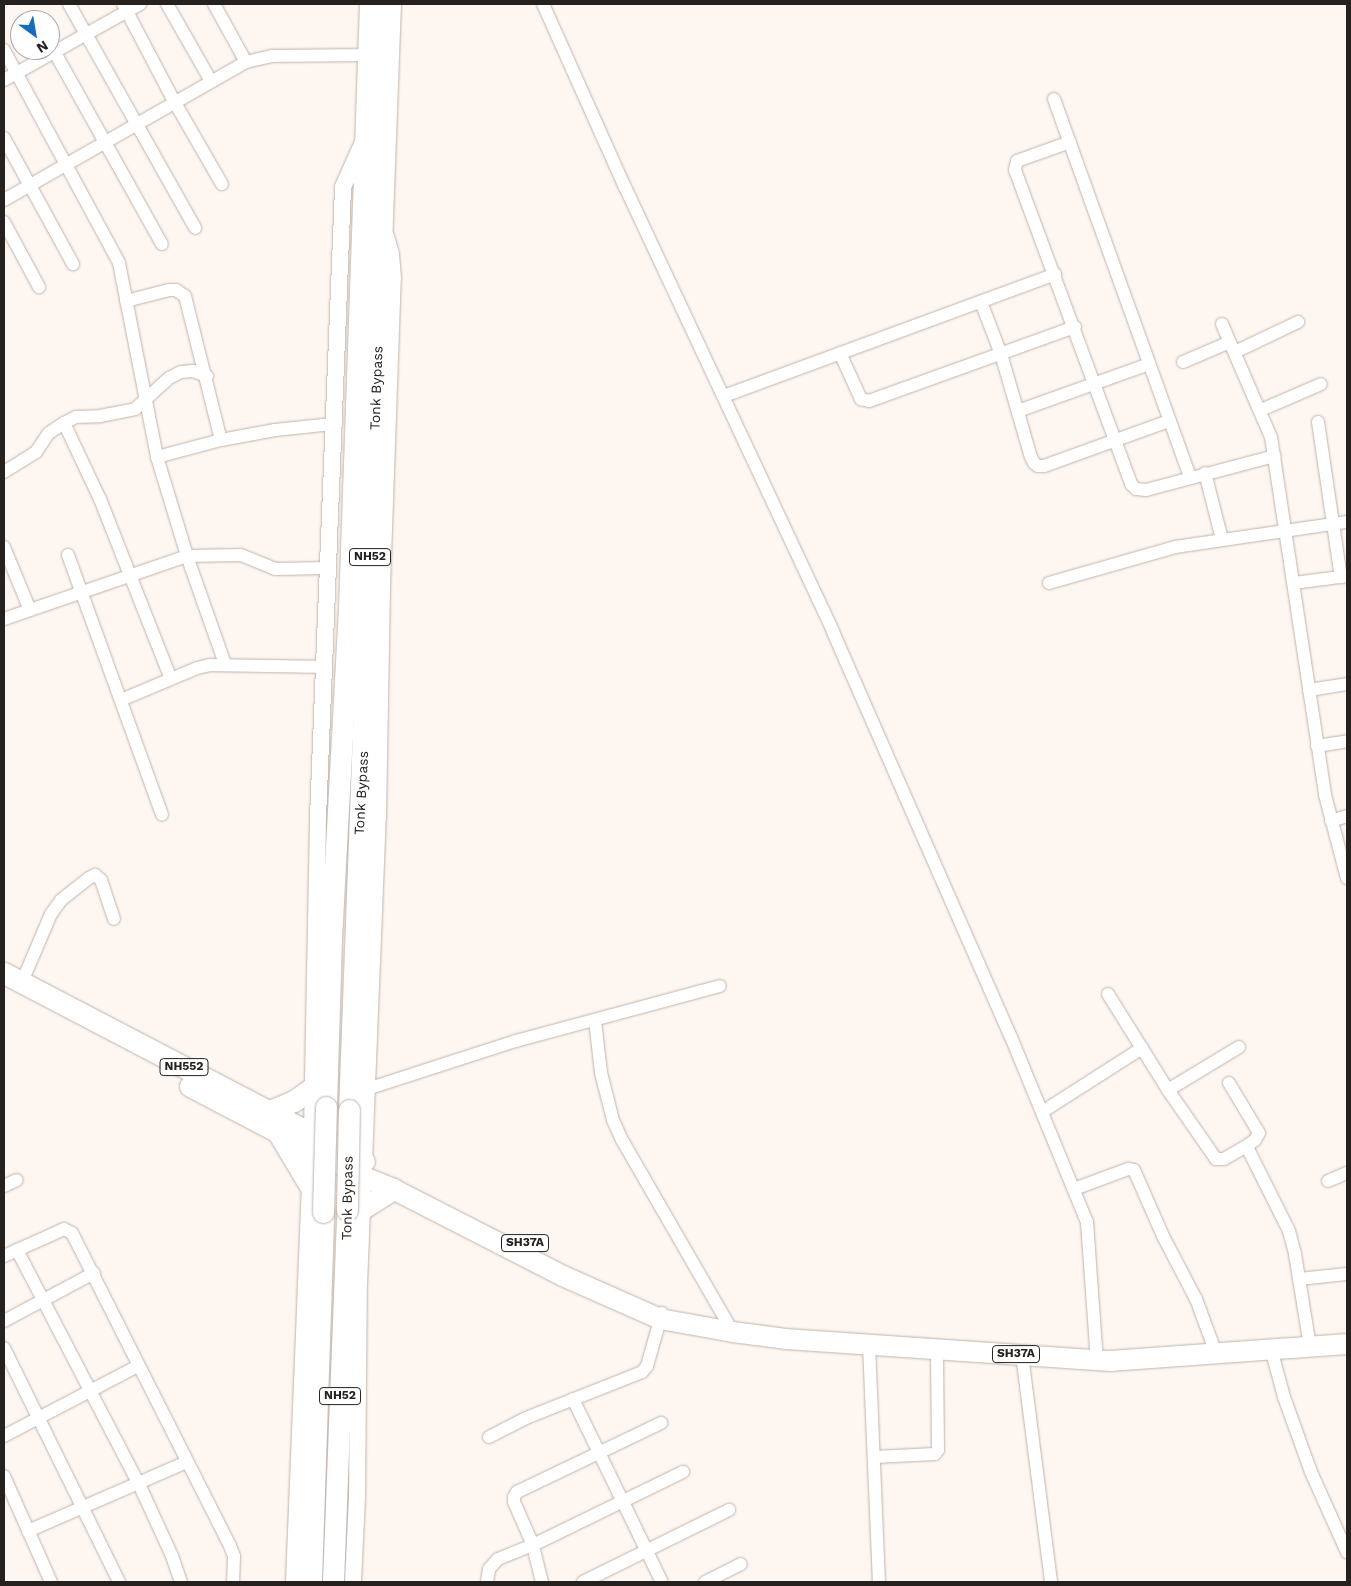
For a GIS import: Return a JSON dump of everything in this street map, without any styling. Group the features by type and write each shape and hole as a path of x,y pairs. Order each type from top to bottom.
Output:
{"highway":[{"name":"NH52","path":"311,1582 331,939 349,607 370,4"},
{"name":"Tonk Bypass","path":"334,1582 355,1209 349,1110 390,4"},
{"name":"NH552","path":"10,982 270,1111 311,1140 364,1169"},
{"name":"NH552","path":"10,982 278,1132 311,1140"},
{"path":"270,1111 294,1100 313,1086"},
{"path":"278,1132 310,1186"},
{"path":"355,1209 393,1189"}],"main road":[{"name":"SH37A","path":"364,1169 560,1263 662,1315"},
{"name":"SH37A","path":"364,1169 393,1189 563,1276 686,1323 733,1332 786,1340 1097,1360 1347,1344"}],"street":[{"path":"69,4 195,228"},
{"path":"60,48 125,8 140,4"},
{"path":"167,4 211,80"},
{"path":"214,4 246,62"},
{"path":"543,4 625,187 833,632 1088,1222 1097,1360"},
{"path":"125,8 174,101 222,184"},
{"path":"4,50 119,263 145,402 158,457 187,556 225,664"},
{"path":"4,200 174,101 246,62 272,56 368,55"},
{"path":"4,80 38,60"},
{"path":"59,60 162,244"},
{"path":"1054,99 1190,477"},
{"path":"4,138 73,264"},
{"path":"294,1582 310,1186 318,818 343,187 365,139"},
{"path":"1070,142 1022,159 1015,165 1131,484 1136,489 1146,490 1275,456"},
{"path":"4,222 39,287"},
{"path":"353,1582 357,1498 359,1285 355,1209 364,1169 368,1089 378,817 383,561 393,278 391,254 382,225"},
{"path":"724,396 1055,274"},
{"path":"126,301 168,290 182,292 207,376 221,440"},
{"path":"981,302 1001,354 1031,456 1038,466 1044,466 1169,421"},
{"path":"1183,362 1232,347 1298,322"},
{"path":"1222,324 1271,436 1317,746 1331,821 1347,875"},
{"path":"840,352 858,394 865,401 1075,327"},
{"path":"1018,411 1149,364"},
{"path":"4,472 36,452 49,433 64,423 76,418 100,416 135,409 145,402 169,378 181,372 193,372 207,376"},
{"path":"1261,410 1321,384"},
{"path":"1294,583 1344,576 1332,524 1318,422"},
{"path":"64,423 100,499 172,679"},
{"path":"158,457 221,440 275,430 333,424"},
{"path":"1205,473 1222,539"},
{"path":"1049,583 1175,547 1347,522"},
{"path":"4,547 30,610"},
{"path":"68,555 162,815"},
{"path":"4,619 187,556 242,556 275,569 329,568"},
{"path":"122,700 197,668 225,664 325,667"},
{"path":"1309,690 1347,684"},
{"path":"1317,746 1347,741"},
{"path":"1331,821 1347,816"},
{"path":"10,982 61,900 89,878 95,875 101,880 114,919"},
{"path":"368,1089 516,1041 720,986"},
{"path":"1108,994 1168,1090 1216,1159 1224,1159 1245,1147 1256,1140 1259,1133 1229,1083"},
{"path":"595,1020 601,1072 613,1120 622,1140 733,1332"},
{"path":"1168,1090 1239,1047"},
{"path":"1042,1112 1142,1048"},
{"path":"1245,1147 1249,1150 1284,1220 1295,1254 1310,1347"},
{"path":"1074,1189 1128,1169 1134,1170 1163,1236 1196,1299 1216,1353"},
{"path":"1328,1181 1347,1173"},
{"path":"4,1186 17,1180"},
{"path":"4,1256 68,1229 72,1233 94,1273 138,1366 230,1546 234,1561 233,1582"},
{"path":"17,1250 139,1484 181,1582"},
{"path":"4,1321 94,1273"},
{"path":"1299,1279 1347,1274"},
{"path":"490,1437 526,1418 642,1372 647,1366 662,1315"},
{"path":"869,1345 875,1457 878,1582"},
{"path":"4,1348 119,1582"},
{"path":"875,1457 936,1454 938,1450 937,1349"},
{"path":"1271,1350 1284,1397 1311,1472 1347,1552"},
{"path":"1022,1355 1051,1582"},
{"path":"4,1436 138,1366"},
{"path":"572,1400 621,1503 662,1582"},
{"path":"542,1582 533,1545 516,1508 514,1497 517,1492 661,1423"},
{"path":"28,1531 187,1462"},
{"path":"487,1582 489,1570 498,1559 533,1545 683,1472"},
{"path":"4,1476 51,1582"},
{"path":"583,1582 729,1510"},
{"path":"705,1582 741,1564"}]}
